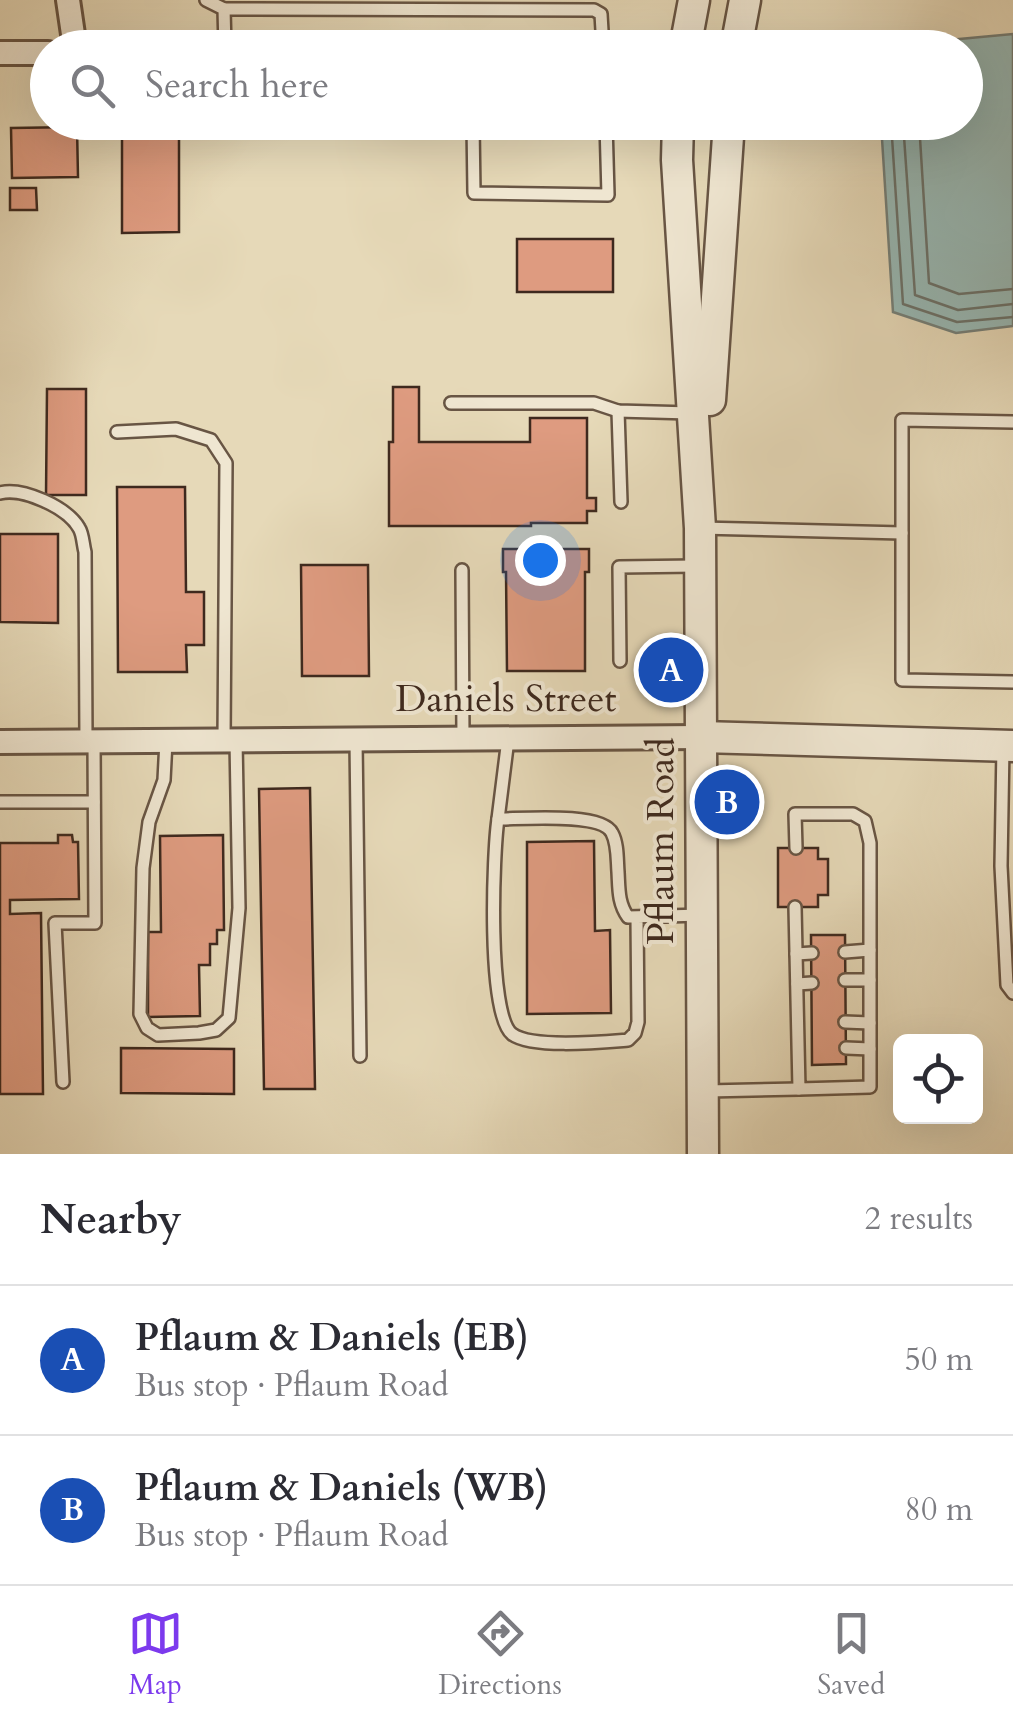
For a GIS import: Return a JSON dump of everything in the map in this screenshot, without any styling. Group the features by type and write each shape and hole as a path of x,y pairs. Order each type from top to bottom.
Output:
{"street":[{"path":"68,0 72,30"},
{"path":"688,30 694,0"},
{"path":"740,30 746,0"},
{"path":"0,54 30,53"},
{"name":"Pflaum Road","path":"678,140 700,528 703,1154"},
{"name":"Pflaum Road","path":"700,528 727,140"},
{"name":"Daniels Street","path":"0,742 701,738 1008,746"}],"lane":[{"path":"206,0 224,9 594,10 600,14 601,30"},
{"path":"224,9 225,30"},
{"path":"473,140 474,193 608,195 606,140"},
{"path":"451,403 594,403 618,411 694,413"},
{"path":"618,411 621,502"},
{"path":"1013,422 902,420 902,680 1013,682"},
{"path":"118,432 176,428 211,440 226,462 230,740 239,908 229,1018 216,1030 199,1033 158,1034 147,1028 140,1014 146,838 164,780 166,741"},
{"path":"0,493 25,492 66,514 80,528 85,552 95,923 56,923 64,1082"},
{"path":"700,528 902,533"},
{"path":"620,661 619,567 700,566"},
{"path":"462,570 464,739"},
{"path":"508,739 494,842 494,952 503,1022 514,1036 535,1042 571,1044 628,1040 638,1022 637,918"},
{"path":"356,740 360,1056"},
{"path":"1008,746 1007,985 1013,993"},
{"path":"0,802 94,802"},
{"path":"702,1091 870,1087 870,843 865,821 852,814 795,814 796,848"},
{"path":"498,819 576,819 604,824 612,830 616,845 620,906 628,917 702,915"},
{"path":"795,906 798,1088"},
{"path":"845,952 870,950"},
{"path":"796,954 812,953"},
{"path":"845,980 870,980"},
{"path":"796,984 812,983"},
{"path":"845,1022 870,1023"},
{"path":"798,1024 812,1024"},
{"path":"846,1048 870,1049"},
{"path":"798,1050 812,1049"}],"water":[{"path":"1013,34 1013,326 956,333 893,312 882,140 983,140 983,37"}],"building":[{"path":"11,128 30,128 30,140 77,140 78,177 12,178"},
{"path":"122,140 179,140 179,232 122,233"},
{"path":"10,188 36,188 37,210 10,210"},
{"path":"517,239 613,239 613,292 517,292"},
{"path":"393,387 419,387 419,442 530,442 530,418 587,418 587,498 596,498 596,511 587,511 587,523 389,526"},
{"path":"47,389 86,389 86,495 46,495"},
{"path":"117,487 185,487 186,592 204,592 204,645 186,645 187,672 118,672"},
{"path":"0,534 58,534 58,623 0,622"},
{"path":"503,549 589,549 589,572 585,572 585,671 507,671"},
{"path":"301,565 368,565 369,676 302,676"},
{"path":"310,788 315,1089 264,1089 259,789"},
{"path":"58,835 72,835 73,842 78,842 79,899 10,900 10,914 41,913 43,1094 0,1094 0,843 58,843"},
{"path":"223,835 224,930 217,930 217,944 210,944 210,965 199,965 200,1016 148,1017 148,932 161,932 160,836"},
{"path":"594,841 595,931 610,930 611,1013 527,1014 527,842"},
{"path":"778,848 818,848 818,859 828,859 828,895 818,895 818,907 778,907"},
{"path":"811,935 845,935 846,1064 812,1065"},
{"path":"121,1048 234,1049 234,1094 121,1093"}],"place":[{"name":"Pflaum & Daniels (EB)","path":"671,670"},
{"name":"Pflaum & Daniels (WB)","path":"727,802"}]}
